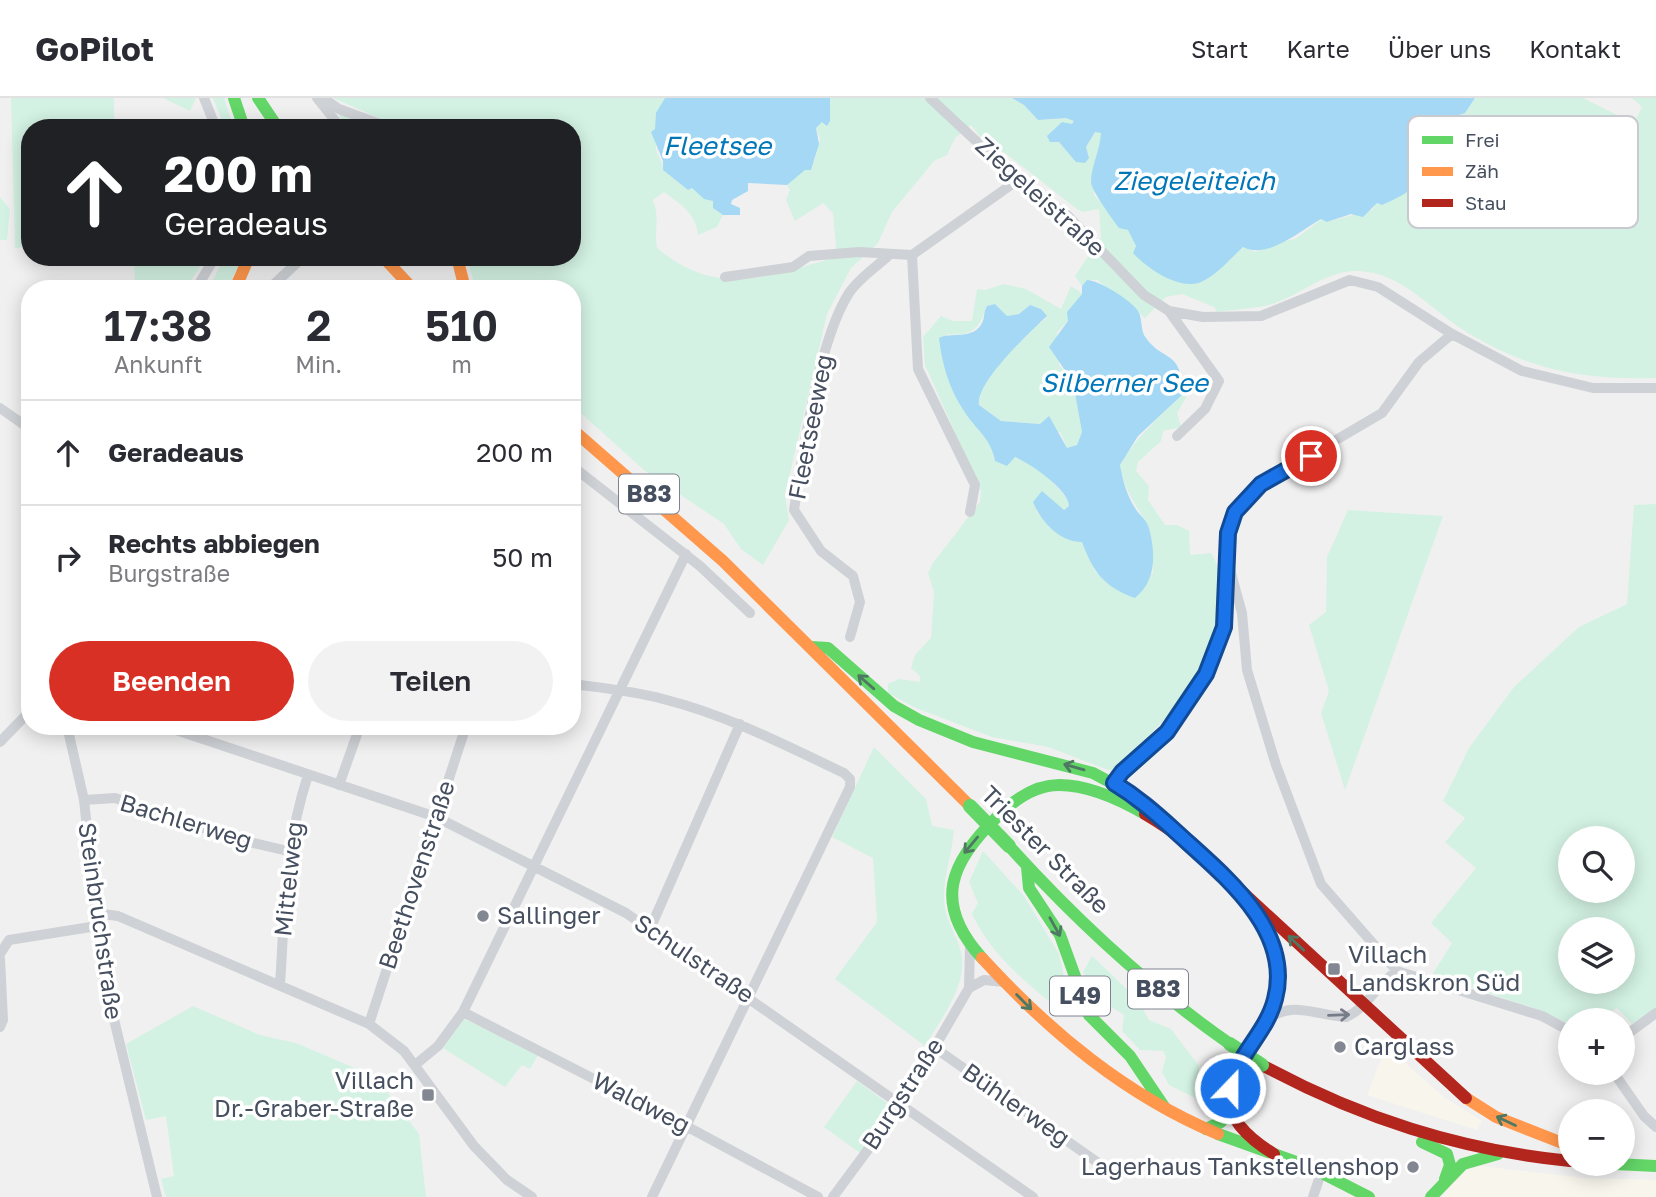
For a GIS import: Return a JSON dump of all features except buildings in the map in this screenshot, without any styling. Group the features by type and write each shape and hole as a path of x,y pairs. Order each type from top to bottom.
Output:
{"main road":[{"path":"234,98 241,119"},
{"path":"258,98 272,119"},
{"path":"391,266 405,280"},
{"name":"Triester Straße","path":"581,437 690,531 811,647 1027,867 1138,973 1230,1044 1262,1065 1328,1100 1402,1128 1501,1153 1558,1160"},
{"path":"811,647 828,648 894,706 919,720 973,742 1074,767 1114,783 1136,796 1172,828"},
{"name":"L49","path":"1274,1154 1244,1133 1230,1110 1230,1088 1236,1067 1268,1019 1278,986 1276,955 1262,926 1238,888 1172,828 1130,805 1090,789 1056,785 1028,792 968,846 956,871 953,907 970,945 1004,982 1068,1043 1165,1108 1206,1129 1321,1172 1369,1197"},
{"name":"L49","path":"1027,867 1029,888 1060,935 1089,1015 1130,1056 1165,1108"},
{"path":"1238,888 1439,1077 1475,1105 1524,1130 1558,1142"},
{"path":"1206,1129 1221,1122 1230,1110"},
{"path":"1402,1128 1414,1140 1447,1154 1450,1165 1446,1179"},
{"path":"1431,1197 1446,1179 1472,1160 1501,1153"},
{"path":"1635,1165 1656,1166"}],"street":[{"path":"204,98 212,119"},
{"path":"317,98 334,119"},
{"path":"323,98 339,109 366,119"},
{"name":"Ziegeleistraße","path":"930,98 1018,180 1067,215 1144,295 1169,311 1203,317 1261,316 1350,280 1378,287 1495,359 1551,380 1593,388 1656,388"},
{"path":"725,276 793,267 809,256 859,252 888,256 912,255 1018,180"},
{"path":"912,255 918,369 975,485 970,512"},
{"name":"Fleetseeweg","path":"850,637 860,602 853,576 821,551 794,510 803,454 828,340 850,292 888,256"},
{"path":"279,280 293,266"},
{"path":"1169,311 1219,381 1205,410 1177,436"},
{"path":"1114,783 1122,772 1167,732 1206,674 1224,627 1227,559 1235,512 1261,484 1382,413 1419,362 1452,334"},
{"path":"0,408 21,423"},
{"path":"581,473 686,554 750,612"},
{"path":"415,1065 438,1046 463,1012 686,554"},
{"path":"1227,559 1242,613 1247,670 1276,765 1321,884 1397,971 1542,1016 1558,1025"},
{"path":"581,685 672,701 740,724 844,773 850,779 850,787 652,1197"},
{"path":"0,742 21,720"},
{"path":"650,929 740,724"},
{"name":"Steinbruchstraße","path":"69,735 84,800 102,971 157,1197"},
{"name":"Schulstraße","path":"190,735 436,817 626,913 749,996 1033,1197"},
{"path":"339,785 357,735"},
{"name":"Beethovenstraße","path":"369,1024 463,735"},
{"name":"Mittelweg","path":"280,985 288,851 295,815 308,775"},
{"name":"Bachlerweg","path":"84,800 115,798 236,839 288,851"},
{"path":"96,914 118,916 369,1024 404,1051 474,1146 507,1180 532,1197"},
{"path":"0,1027 3,1020 0,957 9,940 97,926"},
{"name":"Burgstraße","path":"833,1197 901,1105 969,988 970,945"},
{"path":"1268,1019 1285,1009 1297,1008 1346,1017 1363,1006 1380,983 1397,971"},
{"path":"969,988 985,980 1004,982"},
{"name":"Waldweg","path":"463,1012 687,1126 818,1197"},
{"path":"1635,1028 1656,1013"},
{"name":"Bühlerweg","path":"935,1048 1097,1162"},
{"path":"1622,1085 1644,1116 1656,1127"},
{"path":"1313,1197 1321,1172"}],"shaded area":[{"path":"1388,1042 1401,1050 1399,1058 1445,1098 1482,1121 1477,1130 1367,1095"},
{"path":"1480,1166 1558,1176 1656,1180 1656,1197 1442,1197 1464,1171"}],"green space":[{"path":"11,98 114,98 114,119 21,119 21,248 15,248"},
{"path":"163,98 196,98 190,111"},
{"path":"213,98 224,98 231,119 221,119"},
{"path":"333,98 665,98 655,135 663,170 688,190 692,188 713,201 713,208 723,215 717,227 698,235 691,215 664,192 653,200 657,248 701,274 744,279 788,271 837,257 833,213 823,203 795,221 786,200 790,190 787,185 814,162 820,139 816,128 822,122 830,98 1012,98 1024,105 1038,120 1066,118 1075,121 1059,142 1077,162 1089,158 1086,147 1095,132 1102,133 1094,169 1094,195 1111,217 1128,229 1136,246 1133,253 1157,272 1185,283 1211,275 1243,247 1255,252 1269,245 1295,239 1322,219 1327,222 1372,210 1377,203 1382,205 1408,192 1408,228 1638,228 1638,116 1642,107 1632,98 1656,98 1656,378 1581,375 1536,364 1491,346 1468,333 1416,294 1389,278 1358,271 1336,274 1285,299 1254,308 1217,312 1214,307 1182,294 1166,297 1145,318 1097,280 1088,280 1082,286 1075,276 1101,237 1099,209 1083,212 1077,209 1005,153 985,143 971,125 955,138 947,155 934,161 892,212 878,243 851,268 827,314 785,495 789,520 763,565 741,549 724,524 645,471 581,413 581,280 473,280 469,266 581,266 581,119 381,119"},
{"path":"1475,98 1583,98 1619,116 1456,116 1465,113"},
{"path":"337,112 354,119 341,119"},
{"path":"0,197 10,209 7,240 0,240"},
{"path":"134,266 201,266 191,280 135,280"},
{"path":"220,266 238,266 231,280 213,280"},
{"path":"1004,284 1026,289 1061,309 1071,286 1082,293 1068,321 1057,332 1059,365 1073,381 1082,432 1077,445 1067,448 1061,433 1040,424 1001,421 979,405 985,384 994,371 1047,317 1041,309 1030,305 1019,314 1007,316 995,304 986,307 981,321 973,330 962,334 947,334 972,422 988,438 995,461 1012,457 1023,460 1063,493 1069,506 1063,510 1036,511 1050,527 1082,542 1096,573 1153,573 1149,529 1127,489 1120,465 1156,419 1182,395 1187,396 1177,413 1181,427 1163,431 1161,441 1138,462 1136,471 1149,486 1148,500 1165,525 1177,525 1189,531 1190,555 1211,553 1220,580 1215,628 1208,653 1184,696 1151,734 1111,771 1048,747 992,737 916,708 888,693 888,684 899,679 920,682 920,676 911,668 915,655 931,638 934,592 928,573 980,502 981,491 925,365 923,337 941,316 953,321 972,321 977,289 985,290"},
{"path":"1656,504 1656,1009 1635,1022 1635,1008 1558,1008 1558,1019 1531,1007 1432,975 1452,943 1431,923 1476,868 1445,842 1465,818 1443,801 1469,748 1514,687 1579,627 1627,604 1634,505"},
{"path":"1348,510 1443,516 1345,790 1321,713 1329,691 1309,625 1326,612 1327,557"},
{"path":"874,747 926,799 932,826 954,830 944,900 946,914 961,952 961,977 952,1001 925,1046 835,979 877,922 873,858 832,837"},
{"path":"983,851 1024,896 1059,954 1070,1003 1061,1011 999,956 972,914 978,903 969,882"},
{"path":"1092,956 1138,1000 1149,1020 1171,1029 1199,1066 1199,1086 1212,1097 1199,1100 1169,1085 1162,1072 1166,1057 1163,1051 1140,1050 1122,1031 1124,1015 1102,1001 1083,972"},
{"path":"193,1006 260,1035 296,1043 376,1077 419,1134 426,1197 166,1197 161,1179 174,1176 166,1116 146,1120 126,1044"},
{"path":"464,1019 538,1055 530,1069 522,1065 505,1087 443,1048"},
{"path":"857,1081 887,1103 889,1115 860,1153 824,1127"}],"water":[{"name":"Fleetsee","path":"665,98 830,98 830,121 827,126 822,122 816,128 819,144 811,170 805,170 787,185 748,183 748,191 732,200 731,204 740,208 740,215 723,215 713,208 713,201 704,199 692,188 688,190 663,170 663,161 651,132 655,129 656,113"},
{"name":"Ziegeleiteich","path":"1012,98 1475,98 1465,113 1456,116 1408,116 1408,192 1382,205 1377,203 1363,217 1351,214 1327,222 1321,219 1273,247 1252,250 1243,247 1212,276 1192,284 1174,281 1139,259 1133,253 1136,246 1128,230 1119,228 1098,198 1091,182 1101,133 1095,132 1086,147 1089,158 1085,163 1076,162 1059,142 1050,142 1047,136 1062,122 1072,124 1074,121 1066,118 1038,120 1024,105"},
{"name":"Silberner See","path":"1087,280 1107,287 1135,307 1140,314 1144,335 1153,346 1176,363 1181,380 1182,395 1138,436 1120,465 1131,500 1148,525 1153,548 1151,575 1135,598 1115,589 1101,577 1082,542 1059,535 1041,517 1033,502 1042,491 1064,510 1069,506 1063,492 1056,485 1015,457 1007,466 995,461 987,440 954,394 940,348 939,338 968,334 978,328 987,306 995,304 1007,316 1019,314 1030,305 1041,309 1047,316 994,371 980,396 979,405 1001,421 1040,424 1049,416 1067,448 1077,445 1082,432 1073,382 1049,347 1068,321 1067,312 1082,294 1082,286"}],"traffic: fast":[{"path":"234,98 241,119"},
{"path":"258,98 272,119"},
{"path":"811,647 828,648 894,706 919,720 973,742 1093,773 1136,796 1172,828"},
{"path":"982,958 966,938 957,919 952,901 953,884 968,850 1004,810 1033,791 1059,785 1081,787 1104,794 1145,814"},
{"path":"970,806 1009,846"},
{"path":"1009,846 1060,900 1114,951 1170,999 1230,1044"},
{"path":"1027,867 1029,888 1060,935 1089,1015 1130,1056 1165,1108"},
{"path":"1230,1044 1262,1065"},
{"path":"1206,1129 1221,1122 1230,1110"},
{"path":"1218,1134 1310,1167 1369,1197"},
{"path":"1422,1142 1447,1154 1450,1165 1445,1179"},
{"path":"1431,1197 1463,1164 1498,1154"},
{"path":"1635,1165 1656,1166"}],"traffic: slow":[{"path":"239,280 245,266"},
{"path":"391,266 405,280"},
{"path":"459,266 463,280"},
{"path":"581,437 723,561 970,806"},
{"path":"982,958 1062,1036 1120,1081 1184,1118 1218,1134"},
{"path":"1466,1098 1496,1117 1558,1141"}],"traffic: jam":[{"path":"1145,814 1213,864 1254,910 1268,935 1276,961 1277,987 1270,1012 1235,1074 1230,1093 1232,1112 1246,1132 1274,1154"},
{"path":"1238,888 1466,1098"},
{"path":"1262,1065 1336,1101 1411,1129 1489,1149 1558,1160"}],"place":[{"name":"Sallinger","path":"483,916"},
{"name":"Villach Landskron Süd","path":"1334,969"},
{"name":"Carglass","path":"1340,1047"},
{"name":"Villach Dr.-Graber-Straße","path":"428,1095"},
{"name":"Lagerhaus Tankstellenshop","path":"1413,1167"}],"route":[{"path":"1230,1088 1236,1067 1268,1019 1275,1001 1278,986 1276,955 1262,926 1238,888 1136,796 1114,783 1122,772 1167,732 1206,674 1224,627 1228,533 1235,512 1261,484 1311,456"}]}
